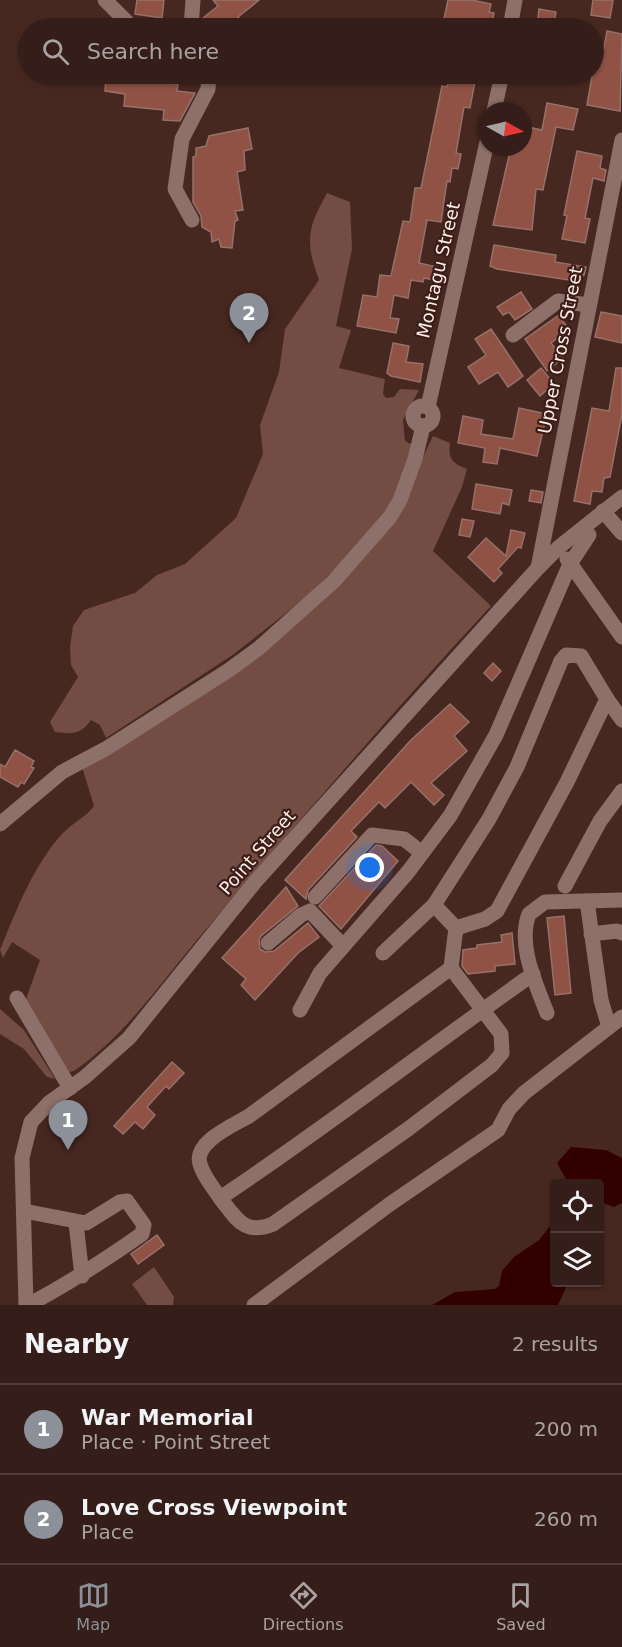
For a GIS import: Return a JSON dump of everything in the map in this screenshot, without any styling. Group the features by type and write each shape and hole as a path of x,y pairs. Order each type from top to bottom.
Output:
{"street":[{"path":"105,0 123,18"},
{"path":"192,18 193,0"},
{"path":"512,18 515,0"},
{"path":"192,220 175,189 182,139 208,89 208,84"},
{"path":"496,102 500,84"},
{"name":"Upper Cross Street","path":"538,568 589,305 620,162 622,140"},
{"name":"Montagu Street","path":"0,824 62,772 107,748 229,670 259,648 334,581 390,517 400,500 413,467 423,426 416,422 414,414 419,407 428,407 484,156"},
{"path":"513,335 558,300 589,305"},
{"name":"Point Street","path":"27,1305 22,1158 25,1138 32,1121 50,1102 129,1038 255,882 538,568 559,547 622,497"},
{"path":"300,1010 320,973 422,853 450,816 496,735 570,564 600,514 622,533"},
{"path":"582,580 589,535"},
{"path":"559,547 622,637"},
{"path":"383,953 434,905 489,819 517,767 548,688 566,655 581,656 622,720"},
{"path":"456,928 485,919 497,911 567,782 607,699"},
{"path":"565,886 600,821 622,791"},
{"path":"315,897 372,835 404,839 422,853"},
{"path":"547,1013 533,974 525,932 528,914 544,902 622,900"},
{"path":"587,901 601,1000 609,1027"},
{"path":"434,905 456,928"},
{"path":"268,943 301,915 310,911 343,946"},
{"path":"451,968 204,1146 199,1163 220,1198 243,1224 249,1228 262,1228 273,1224 408,1129 499,1058 504,1047 501,1034 451,968 456,928"},
{"path":"591,934 617,931 622,933"},
{"path":"220,1198 300,1144 533,974"},
{"path":"17,998 70,1088"},
{"path":"254,1305 390,1204 498,1130 509,1109 524,1093 622,1017"},
{"path":"24,1211 76,1223 94,1220 120,1202 127,1201 144,1225 142,1234 82,1276 27,1305"},
{"path":"76,1223 82,1276"}],"shaded area":[{"path":"327,193 350,202 352,249 336,326 351,330 339,368 385,379 383,394 386,398 394,397 400,389 419,390 403,420 405,441 411,444 413,450 396,500 346,559 304,599 234,654 106,738 100,725 91,720 79,731 55,732 50,722 78,677 71,665 70,647 73,626 84,610 135,593 157,575 185,564 236,518 263,454 260,425 279,372 285,329 319,280 310,245 310,235 315,216"},
{"path":"433,436 450,443 452,460 467,469 462,487 433,551 491,606 348,764 129,1022 94,1056 74,1071 69,1072 26,999 40,960 12,942 3,958 0,950 26,889 42,860 62,834 94,806 82,767 113,751 345,574 418,467"},
{"path":"0,1009 24,1030 55,1079 47,1077 24,1049 0,1034"},
{"path":"571,1147 606,1150 622,1158 622,1203 614,1207 604,1203 604,1179 566,1179 557,1163"},
{"path":"550,1226 550,1287 566,1287 558,1305 432,1305 455,1292 495,1289 499,1286 502,1271 514,1257 539,1240"},
{"path":"154,1267 174,1297 173,1305 147,1305 132,1284"}],"building":[{"path":"137,0 164,0 162,18 135,14"},
{"path":"213,0 259,0 239,18 203,18 218,6"},
{"path":"448,0 472,0 491,4 489,12 494,13 493,18 444,18"},
{"path":"593,0 613,0 610,18 591,15"},
{"path":"539,9 556,12 555,18 538,18"},
{"path":"607,31 622,34 620,111 587,105 591,84 604,84 604,48"},
{"path":"105,84 178,84 177,91 195,93 180,121 163,120 164,110 124,106 125,94 105,91"},
{"path":"448,84 474,84 470,108 464,107 456,153 461,154 458,169 452,168 450,182 447,181 441,222 427,220 419,263 437,267 434,280 424,278 423,282 411,280 408,298 394,295 390,318 399,319 396,333 357,326 363,295 377,297 380,275 391,276 403,221 410,222 415,188 421,188 442,86 447,87"},
{"path":"547,103 578,109 573,130 556,127 543,190 536,189 532,230 493,225 509,156 532,156 532,128 542,130"},
{"path":"248,128 252,149 244,151 245,170 237,172 243,210 235,211 238,220 235,221 232,248 221,247 219,239 212,242 211,232 202,227 201,216 193,202 193,157 196,156 196,148 206,146 209,136"},
{"path":"577,151 602,156 600,168 606,170 604,181 593,178 585,218 590,219 585,243 562,239 567,216 564,215"},
{"path":"494,245 556,255 555,262 586,267 584,275 576,281 497,269 490,266"},
{"path":"521,292 532,309 515,320 509,312 503,315 497,307"},
{"path":"601,312 622,316 622,343 595,337"},
{"path":"559,315 569,330 551,343 563,358 547,371 525,339"},
{"path":"491,329 523,376 508,387 498,372 479,384 468,367 486,355 475,339"},
{"path":"393,343 409,346 406,362 423,364 420,382 391,376 387,373"},
{"path":"541,368 554,384 540,396 527,380"},
{"path":"616,368 622,368 622,414 610,477 604,478 602,492 592,491 590,504 574,501 592,408 609,411"},
{"path":"519,408 547,414 537,456 500,448 497,464 483,462 485,448 458,443 463,416 483,420 481,434 513,439"},
{"path":"476,484 512,490 509,505 502,503 500,514 472,509"},
{"path":"531,490 543,492 541,503 529,501"},
{"path":"462,519 474,521 470,537 459,535"},
{"path":"511,530 525,533 521,548 518,547 498,569 502,573 494,582 468,557 486,538 506,556"},
{"path":"493,663 501,671 492,681 484,673"},
{"path":"450,704 469,722 454,736 467,751 431,783 444,795 434,805 411,782 385,808 379,802 351,831 357,837 308,890 306,899 285,880 410,741"},
{"path":"15,750 34,761 31,767 34,768 24,784 21,782 18,787 0,777 0,764 5,767"},
{"path":"376,845 382,846 398,861 341,929 319,906"},
{"path":"286,887 298,906 261,936 260,949 265,952 274,951 308,923 319,937 298,953 255,1000 241,985 246,979 222,958"},
{"path":"564,916 571,993 555,995 547,918"},
{"path":"512,933 515,964 495,966 495,971 468,974 462,966 463,950 477,948 477,945 502,942 501,935"},
{"path":"172,1062 184,1073 169,1089 166,1086 147,1107 155,1115 143,1129 135,1122 123,1134 114,1126"},
{"path":"157,1235 164,1245 138,1264 131,1254"}],"place":[{"name":"Love Cross Viewpoint","path":"249,343"},
{"name":"War Memorial","path":"68,1150"}]}
